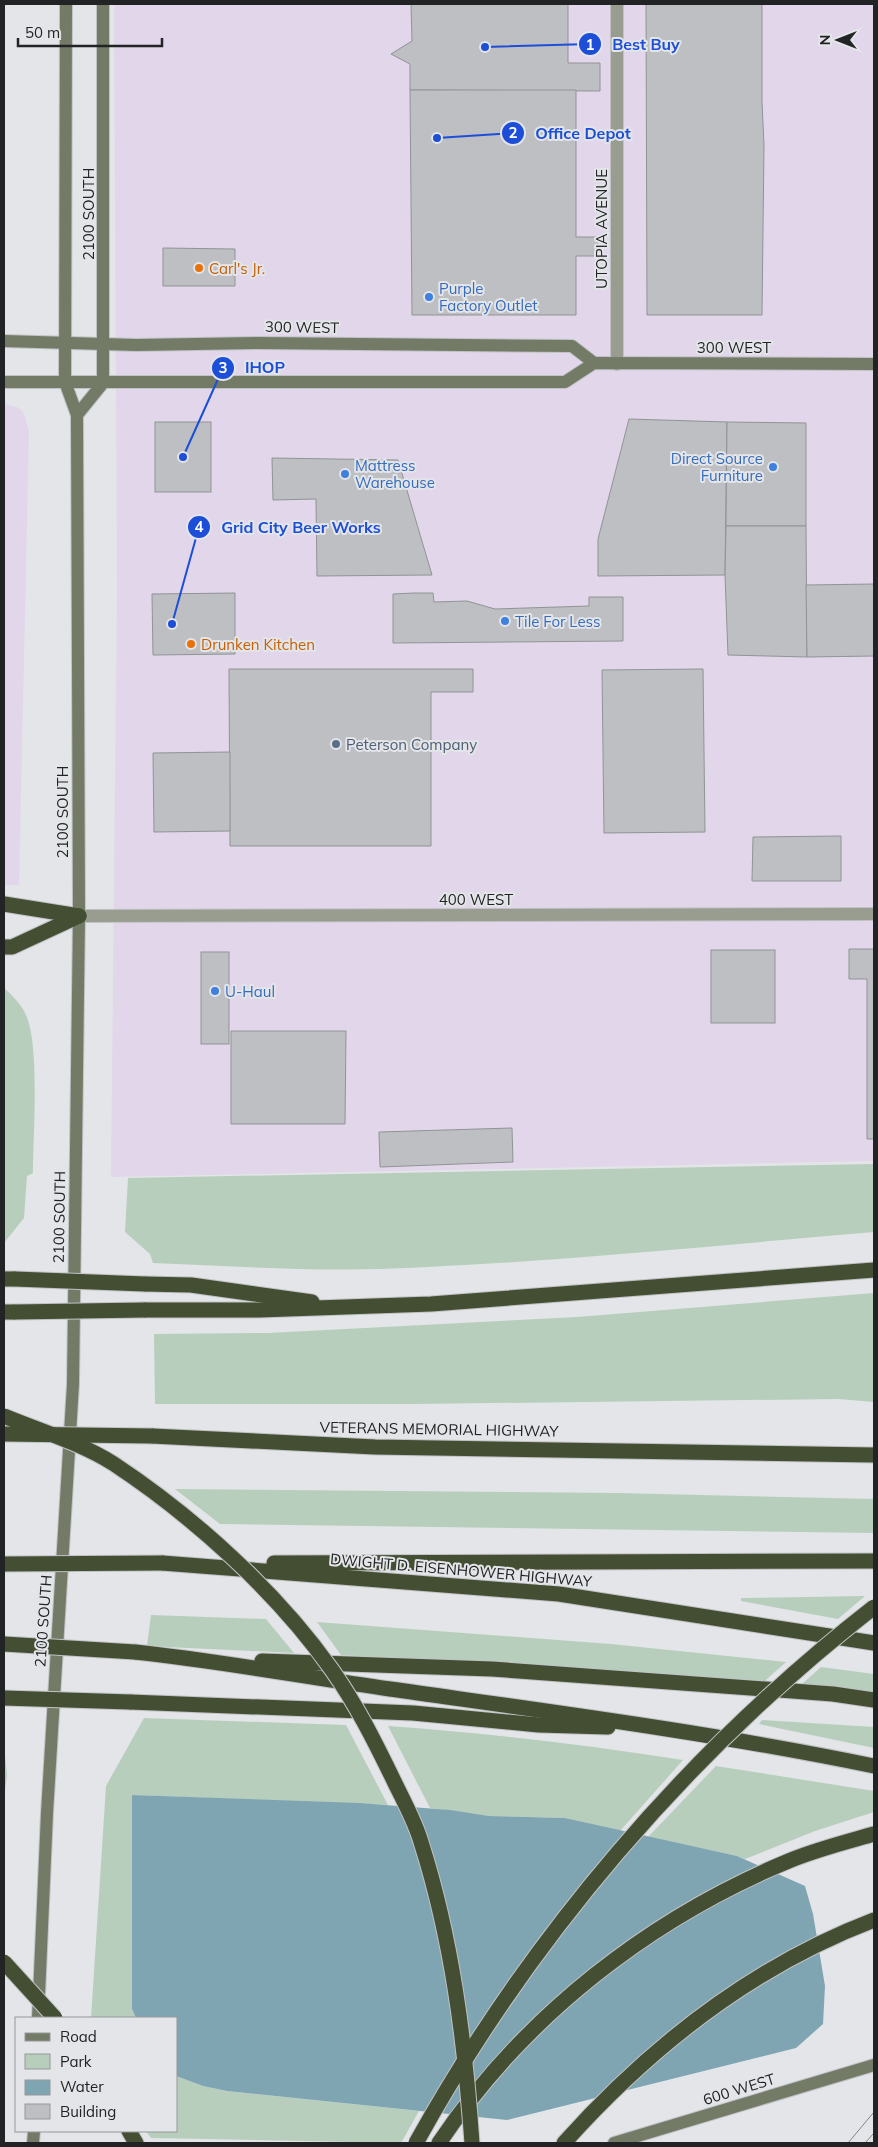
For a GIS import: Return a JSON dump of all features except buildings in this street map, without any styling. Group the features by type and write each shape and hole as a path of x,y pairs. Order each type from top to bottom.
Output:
{"highway":[{"path":"4,904 78,916"},
{"path":"4,947 12,947 78,916"},
{"path":"9,1312 356,1308 498,1300 874,1270"},
{"path":"9,1279 190,1284 356,1308"},
{"path":"4,1416 86,1450 113,1464 193,1524 263,1589 305,1634 354,1704 382,1756 421,1840 451,1965 469,2097 472,2143"},
{"name":"VETERANS MEMORIAL HIGHWAY","path":"4,1434 152,1436 375,1447 874,1455"},
{"path":"4,1564 874,1561"},
{"name":"DWIGHT D. EISENHOWER HIGHWAY","path":"162,1564 559,1594 874,1643"},
{"path":"416,2143 478,2041 530,1966 556,1929 621,1850 780,1685 874,1607"},
{"path":"4,1644 135,1652 193,1658 681,1730 874,1766"},
{"path":"193,1658 492,1669 813,1692 874,1700"},
{"path":"4,1698 413,1713 539,1725 681,1730"},
{"path":"439,2143 463,2109 514,2049 572,1993 633,1947 689,1910 754,1876 802,1856 874,1834"},
{"path":"564,2143 599,2104 636,2068 692,2022 736,1992 793,1958 874,1920"},
{"path":"4,1962 53,2017"},
{"path":"130,2132 136,2143"}],"main road":[{"name":"2100 SOUTH","path":"38,2017 47,1813 74,1384 78,916 77,415 66,382 66,4"},
{"name":"2100 SOUTH","path":"103,4 103,383"},
{"name":"300 WEST","path":"4,341 104,344 258,343 572,346 594,363 874,364"},
{"path":"4,382 565,382 594,363"},
{"path":"77,415 103,383"},
{"name":"600 WEST","path":"614,2143 874,2065"}],"street":[{"name":"UTOPIA AVENUE","path":"618,4 618,364"},
{"name":"400 WEST","path":"78,916 874,914"}],"shaded area":[{"path":"114,4 874,4 874,1161 111,1177 117,589"},
{"path":"4,404 17,407 23,412 29,431 19,885 4,885"}],"green space":[{"path":"4,988 14,997 26,1015 33,1047 35,1091 33,1173 27,1176 24,1218 4,1243"},
{"path":"874,1164 874,1232 566,1258 380,1269 323,1269 153,1263 150,1254 125,1232 128,1178"},
{"path":"874,1293 874,1402 838,1399 413,1404 155,1404 154,1334 268,1333 577,1317"},
{"path":"175,1489 617,1493 874,1499 874,1533 220,1524"},
{"path":"865,1596 838,1619 741,1601 741,1598"},
{"path":"151,1615 266,1619 294,1653 147,1646"},
{"path":"317,1622 611,1644 786,1662 758,1687 481,1663 341,1655"},
{"path":"821,1667 874,1674 874,1700 794,1691"},
{"path":"144,1718 346,1725 388,1805 133,1795 132,2009 136,2017 91,2017 106,1786"},
{"path":"762,1720 874,1727 874,1748 759,1724"},
{"path":"388,1726 536,1740 683,1760 620,1831 565,1818 489,1816 430,1808"},
{"path":"4,1745 7,1775 4,1799"},
{"path":"716,1766 874,1791 874,1812 815,1831 745,1859 648,1837"},
{"path":"178,2077 203,2086 227,2091 419,2111 401,2143 151,2138 147,2132 178,2132"}],"water":[{"path":"132,1795 359,1803 450,1810 489,1816 565,1818 737,1856 805,1886 813,1914 825,1986 823,2024 796,2048 507,2120 227,2091 203,2086 178,2077 178,2017 136,2017 132,2009"}],"tram line":[{"path":"848,2143 874,2112"},
{"path":"865,2143 874,2133"}],"place":[{"name":"Best Buy","path":"485,47"},
{"name":"Office Depot","path":"437,138"},
{"name":"Carl's Jr.","path":"199,268"},
{"name":"Purple Factory Outlet","path":"429,297"},
{"name":"IHOP","path":"183,457"},
{"name":"Direct Source Furniture","path":"773,467"},
{"name":"Mattress Warehouse","path":"345,474"},
{"name":"Tile For Less","path":"505,621"},
{"name":"Grid City Beer Works","path":"172,624"},
{"name":"Drunken Kitchen","path":"191,644"},
{"name":"Peterson Company","path":"336,744"},
{"name":"U-Haul","path":"215,991"}]}
